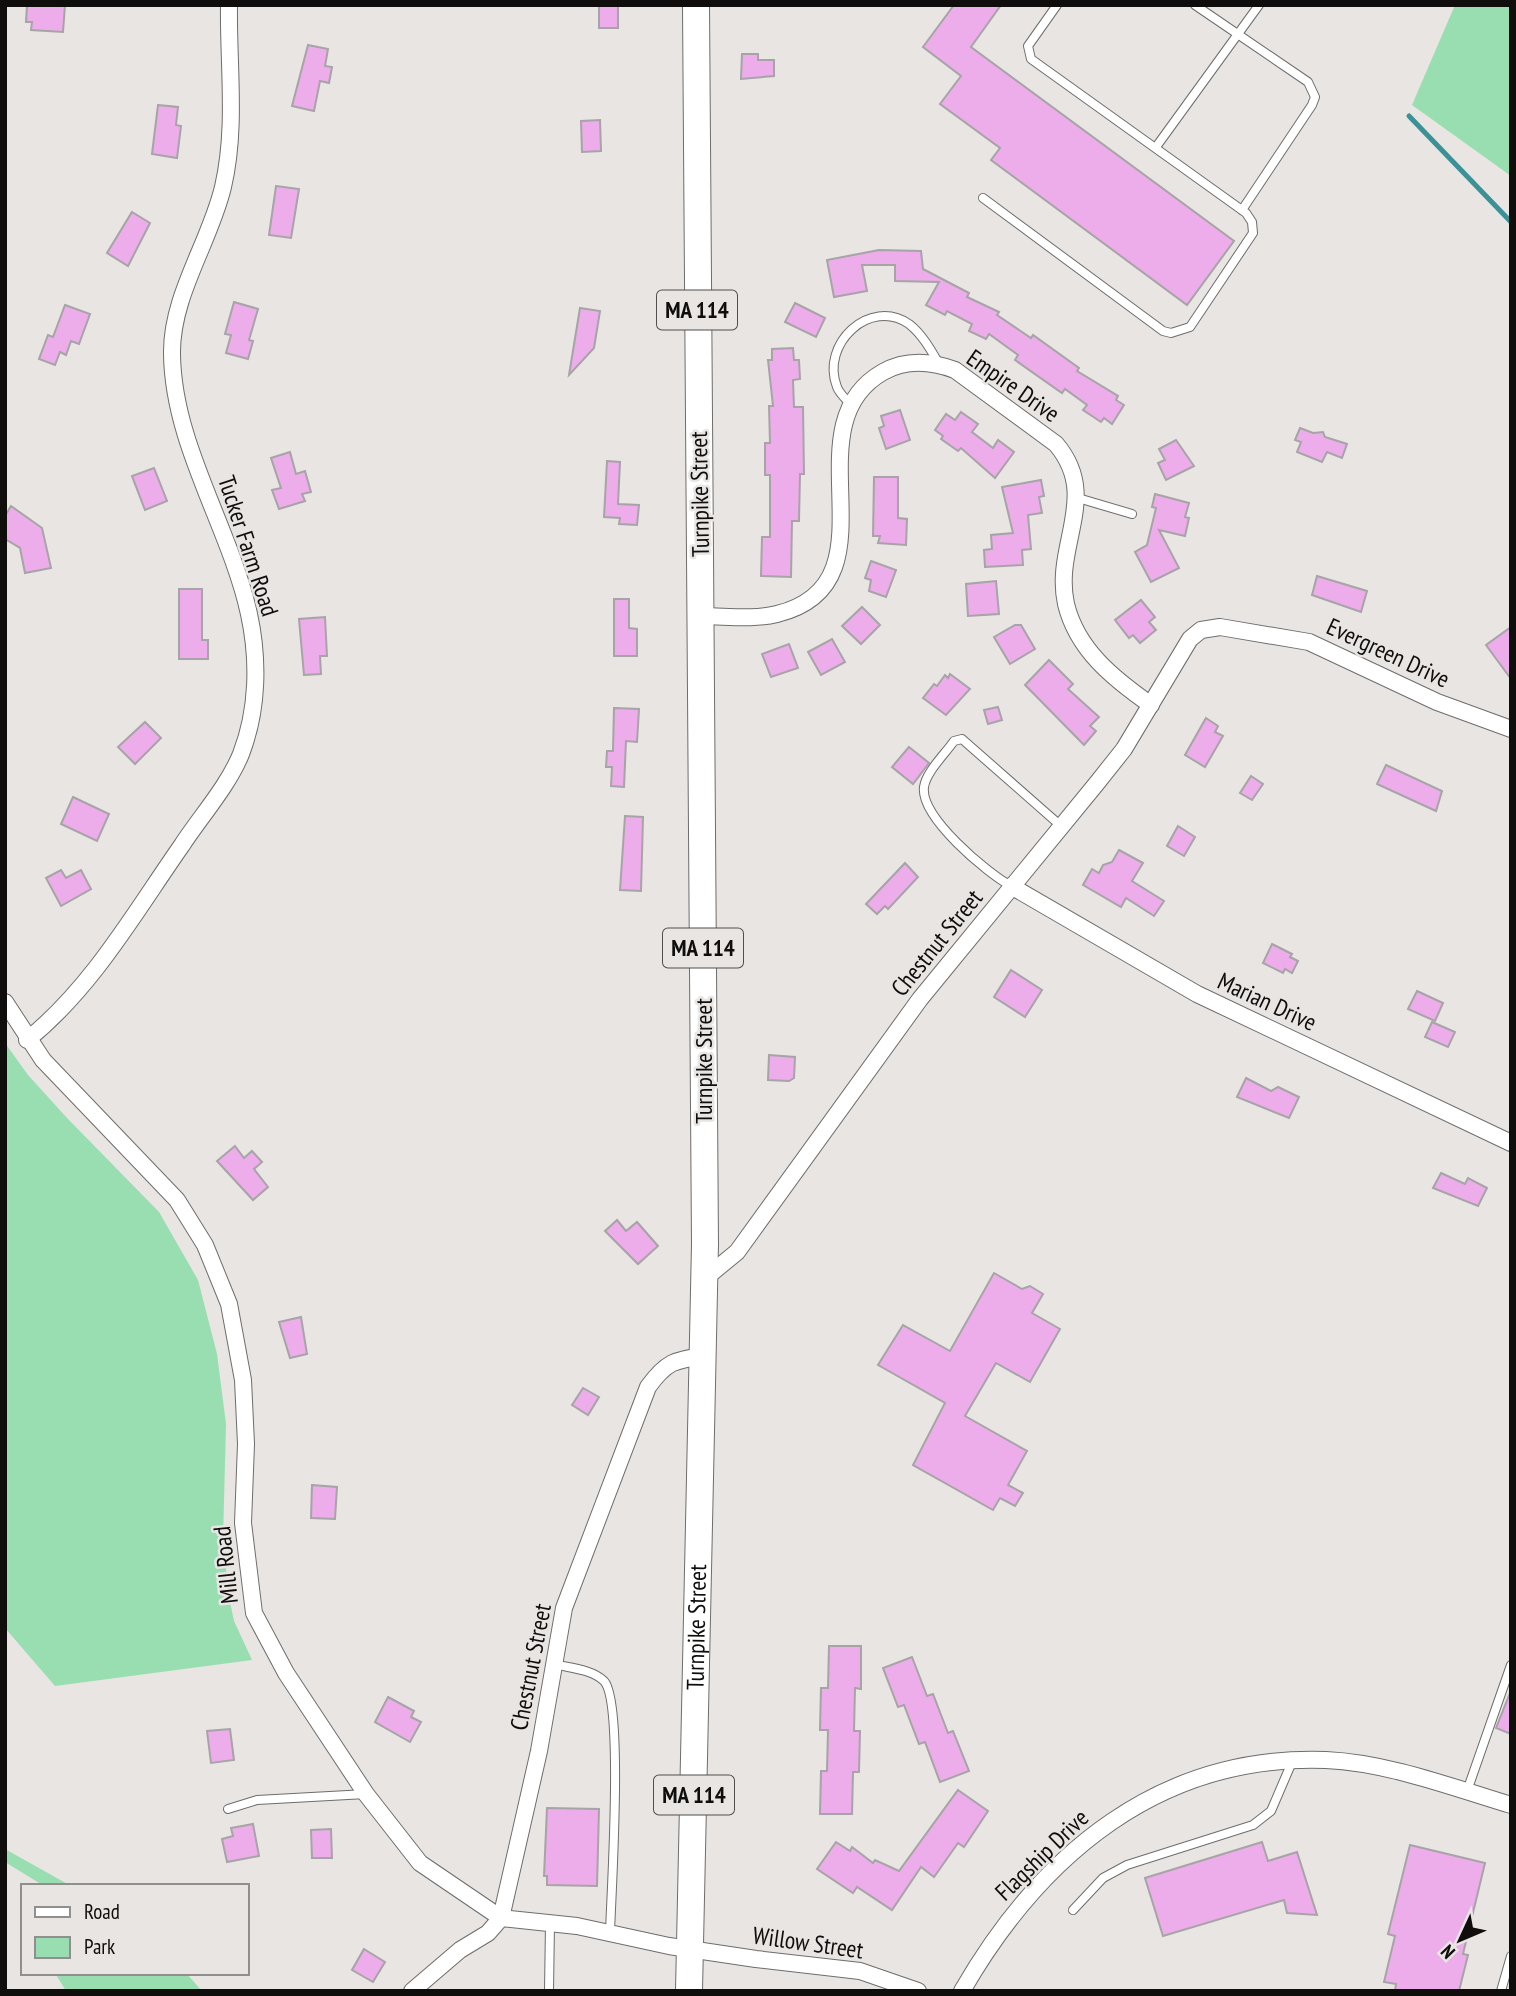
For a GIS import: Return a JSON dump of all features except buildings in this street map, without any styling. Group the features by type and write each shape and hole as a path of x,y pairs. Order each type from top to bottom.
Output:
{"highway":[{"name":"Turnpike Street","path":"689,1991 704,1356 702,616 696,5"}],"street":[{"name":"Tucker Farm Road","path":"27,1040 66,1005 95,969 205,811 240,755 252,714 256,678 249,614 179,411 172,376 172,342 178,314 208,238 223,185 231,116 229,5"},
{"name":"Empire Drive","path":"702,616 774,615 793,610 824,586 839,556 842,429 850,404 863,386 888,369 903,364 939,364 955,370 1056,444 1072,466 1078,498 1064,572 1069,614 1083,643 1096,660 1150,705"},
{"name":"Evergreen Drive","path":"1201,629 1220,627 1309,642 1437,702 1511,729"},
{"name":"Chestnut Street","path":"703,1280 737,1252 920,999 1124,748 1190,639 1201,629"},
{"name":"Marian Drive","path":"1012,886 1198,994 1511,1143"},
{"name":"Mill Road","path":"5,1002 27,1040 102,1124 177,1200 217,1272 229,1304 243,1380 246,1444 243,1523 254,1613 286,1674 366,1794 420,1863 501,1918 550,1923 690,1948"},
{"name":"Chestnut Street","path":"501,1918 539,1751 564,1608 648,1387 662,1367 680,1359 704,1356"},
{"name":"Flagship Drive","path":"962,1991 986,1948 1027,1895 1078,1846 1115,1817 1156,1794 1187,1781 1252,1765 1293,1761 1364,1765 1511,1805"},
{"path":"412,1991 460,1950 488,1933 501,1918"},
{"name":"Willow Street","path":"690,1948 860,1971 918,1991"}],"lane":[{"path":"983,198 1163,331 1171,333 1190,327 1253,233 1252,222 1242,210 1031,59 1028,46 1057,5"},
{"path":"1195,5 1308,82 1315,97 1242,210"},
{"path":"1156,147 1259,5"},
{"path":"850,404 837,388 833,368 837,349 854,328 875,314 895,317 910,325 939,364"},
{"path":"1078,498 1132,514"},
{"path":"1012,886 989,874 934,817 927,802 925,782 954,741 962,739 1061,826"},
{"path":"554,1664 596,1674 607,1683 613,1706 614,1805 610,1933"},
{"path":"1466,1791 1511,1665"},
{"path":"1073,1910 1103,1878 1126,1866 1253,1825 1271,1811 1293,1761"},
{"path":"228,1809 257,1800 366,1794"},
{"path":"549,1991 550,1923"},
{"path":"1502,1991 1511,1956"}],"green space":[{"path":"1455,5 1511,5 1511,176 1412,105"},
{"path":"5,1043 28,1075 67,1118 159,1212 198,1280 217,1354 226,1424 223,1540 229,1597 234,1621 252,1660 55,1686 5,1628"},
{"path":"5,1849 67,1884 41,1884 5,1862"},
{"path":"56,1975 188,1975 202,1991 66,1991"}],"waterway":[{"path":"1409,116 1511,222"}]}
